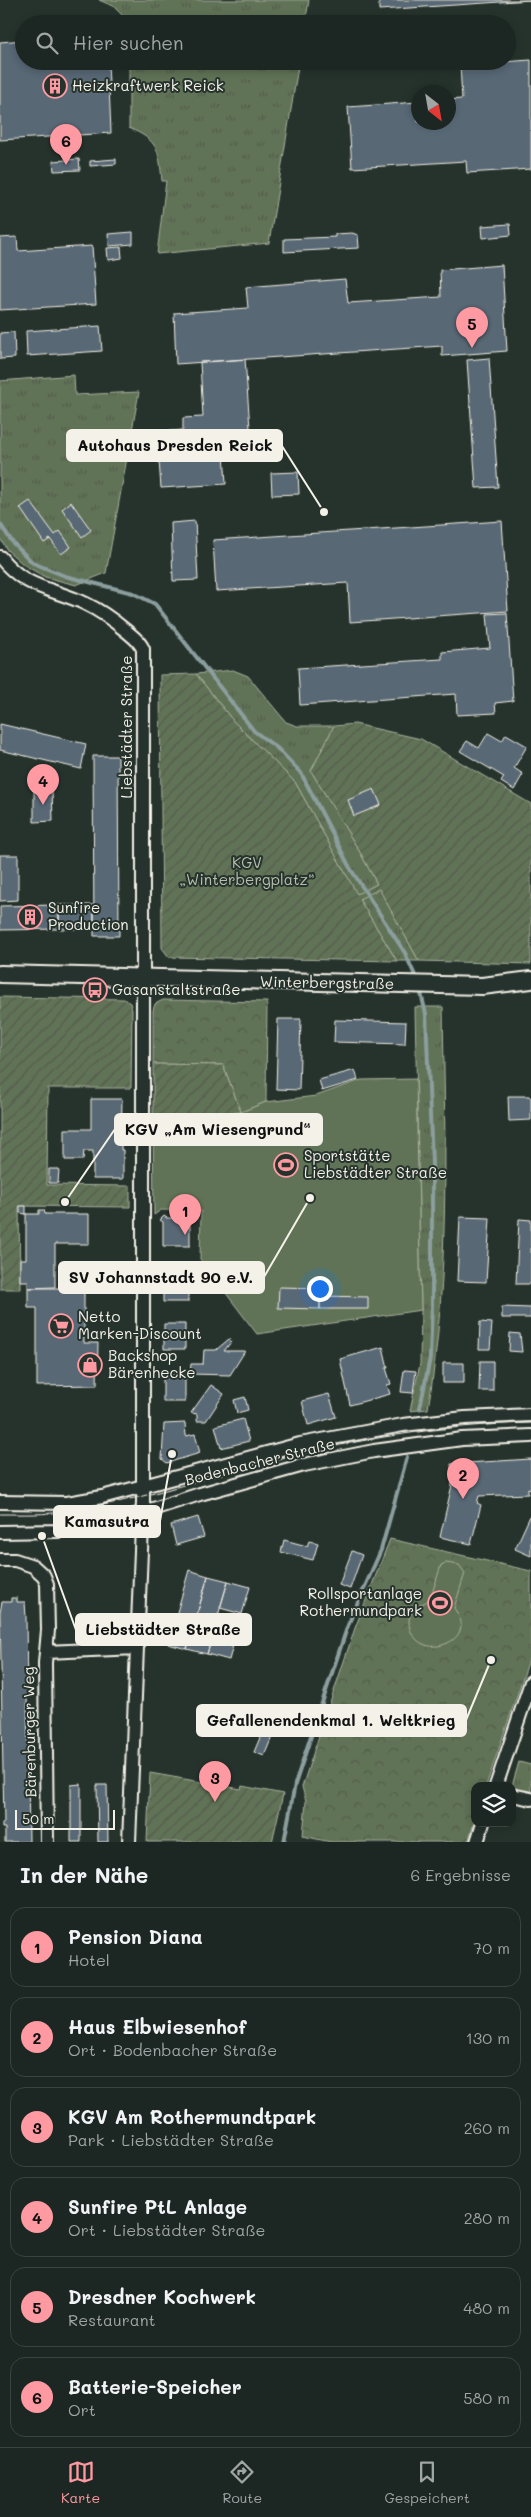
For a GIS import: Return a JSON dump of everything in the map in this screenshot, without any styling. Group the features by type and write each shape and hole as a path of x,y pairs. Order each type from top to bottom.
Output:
{"main road":[{"name":"Winterbergstraße","path":"0,974 482,986 531,980"},
{"name":"Winterbergstraße","path":"482,986 503,992 531,992"}],"street":[{"name":"Liebstädter Straße","path":"0,557 19,577 46,591 85,603 110,617 140,642 143,649 142,1486"},
{"name":"Bodenbacher Straße","path":"0,1502 67,1502 102,1497 300,1444 420,1423 465,1418 531,1415"},
{"name":"Bodenbacher Straße","path":"0,1532 72,1530 109,1523 186,1498 304,1465 374,1451 462,1439 531,1436"},
{"path":"129,1842 142,1486"},
{"name":"Bärenburger Weg","path":"0,1560 26,1562 44,1576 47,1584 47,1842"},
{"name":"Bärenburger Weg","path":"46,1652 137,1648"},
{"path":"497,1782 531,1682"},
{"path":"516,1796 531,1799"},
{"path":"477,1842 482,1827"}],"green space":[{"path":"99,0 309,0 306,15 122,15 113,6"},
{"path":"129,70 298,70 269,243 157,254 166,181 162,181 160,161 152,142 129,128"},
{"path":"74,375 75,395 139,392 106,573 76,585 45,577 24,565 7,550 0,538 0,381"},
{"path":"233,670 248,676 286,722 297,726 334,726 311,771 377,884 357,895 295,782 234,722 196,674"},
{"name":"KGV „Winterbergplatz“","path":"196,674 234,722 295,782 357,894 377,884 311,771 334,726 355,724 421,739 531,804 531,964 419,961 379,889 359,899 397,961 169,957 162,948 160,675"},
{"path":"379,888 419,961 397,961 359,899"},
{"path":"0,997 124,999 130,1003 132,1010 131,1088 48,1088 47,1185 130,1186 130,1207 19,1206 20,1289 0,1289"},
{"path":"163,1000 267,1002 266,1102 241,1112 223,1065 153,1064 153,1010 155,1004"},
{"path":"415,1007 443,1007 445,1158 443,1259 435,1359 428,1409 410,1411 420,1364 421,1310"},
{"path":"153,1064 223,1065 241,1112 153,1121"},
{"name":"Sportstätte Liebstädter Straße","path":"416,1079 421,1310 257,1334 200,1259 201,1211 161,1210 154,1215 153,1121 241,1112 266,1102 316,1096 361,1080"},
{"path":"390,1539 531,1571 531,1654 487,1782 471,1782 471,1827 473,1827 468,1842 331,1842 303,1836 306,1801 302,1787 355,1628"},
{"name":"Rollsportanlage Rothermundpark","path":"446,1563 459,1565 465,1573 454,1608 460,1619 460,1631 450,1642 439,1646 429,1646 414,1637 409,1627 410,1615 416,1607 430,1600 441,1565"},
{"path":"519,1762 531,1765 531,1799 516,1796 516,1782 513,1782"},
{"path":"150,1773 241,1789 242,1786 283,1794 272,1842 147,1842"}],"building":[{"path":"379,0 531,0 379,10"},
{"name":"Heizkraftwerk Reick","path":"15,41 15,70 108,70 111,133 0,140 0,42"},
{"path":"531,60 531,169 467,173 466,161 352,168 348,107 411,102 411,130 456,130 456,99 462,99 460,70 516,70 516,61"},
{"path":"79,159 80,170 54,171 53,161"},
{"path":"116,159 116,164 90,166 90,161"},
{"path":"510,224 511,235 483,238 482,226"},
{"path":"133,232 133,244 109,246 108,234"},
{"path":"352,233 358,235 359,248 284,252 284,239 335,237 335,234"},
{"path":"17,237 18,251 92,246 96,304 0,310 0,238"},
{"path":"121,247 122,258 108,260 107,248"},
{"path":"502,265 507,351 442,356 442,346 176,364 174,313 248,308 246,287 345,279 348,303 441,297 440,270"},
{"path":"100,326 102,351 27,356 26,331"},
{"path":"14,332 15,358 0,359 0,333"},
{"path":"489,358 498,487 476,488 467,360"},
{"path":"245,359 251,442 243,452 224,453 226,484 161,488 157,432 183,430 183,418 203,417 200,362"},
{"path":"298,472 299,494 272,495 271,473"},
{"path":"30,501 55,535 60,531 71,547 61,554 50,539 44,543 20,508"},
{"path":"71,502 91,530 82,537 62,509"},
{"path":"195,521 198,580 173,581 171,523"},
{"path":"502,521 508,611 350,622 348,583 216,591 213,540"},
{"path":"507,613 513,701 495,703 496,713 457,715 456,694 300,705 298,668 442,659 442,652 490,648 487,614"},
{"path":"0,724 86,744 81,769 0,750"},
{"path":"488,733 502,741 506,734 527,746 514,768 523,774 514,790 501,782 504,777 460,751 467,741 479,748"},
{"path":"93,756 118,756 119,936 94,936"},
{"path":"52,789 53,821 34,822 34,790"},
{"path":"374,789 381,805 354,816 348,800"},
{"name":"Sunfire Production","path":"0,855 18,855 18,900 0,901"},
{"path":"59,905 94,905 94,929 59,929"},
{"name":"Sunfire Production","path":"59,905 59,929 0,930 0,906"},
{"path":"278,1019 301,1019 299,1090 276,1089"},
{"path":"335,1020 406,1022 405,1044 334,1042"},
{"path":"355,1070 358,1080 322,1091 319,1080"},
{"path":"508,1096 529,1096 531,1098 531,1120 509,1121"},
{"path":"91,1099 122,1099 121,1150 123,1150 123,1179 93,1179 93,1151 84,1151 83,1160 65,1160 65,1129 91,1129"},
{"path":"49,1169 59,1169 58,1183 49,1183"},
{"path":"20,1206 26,1206 26,1214 20,1213"},
{"path":"39,1210 44,1210 45,1214 89,1214 89,1244 55,1244 55,1287 28,1288 28,1281 20,1281 20,1259 26,1259 26,1214 39,1214"},
{"path":"164,1216 167,1218 190,1218 190,1246 163,1246 163,1222 160,1220"},
{"path":"460,1217 490,1218 486,1282 457,1281"},
{"path":"519,1219 531,1220 531,1284 516,1284"},
{"path":"163,1267 188,1267 188,1302 163,1302"},
{"path":"279,1287 320,1288 320,1309 278,1308"},
{"name":"Netto Marken-Discount","path":"28,1288 84,1288 84,1343 98,1343 97,1385 37,1386 37,1308 28,1308"},
{"path":"320,1296 368,1297 368,1309 320,1309"},
{"path":"502,1307 531,1308 531,1318 502,1318"},
{"path":"480,1322 492,1323 490,1349 479,1349"},
{"path":"164,1324 185,1324 185,1349 164,1349"},
{"path":"510,1333 520,1334 522,1352 509,1351"},
{"path":"229,1339 231,1342 224,1351 245,1351 230,1375 190,1374 191,1364 203,1364 204,1350 216,1350"},
{"path":"383,1347 388,1368 386,1368 391,1384 387,1385 390,1394 350,1405 340,1359"},
{"path":"480,1361 493,1361 493,1391 479,1391"},
{"path":"443,1363 464,1363 464,1383 443,1383"},
{"path":"404,1370 416,1371 413,1393 401,1392"},
{"path":"163,1375 185,1375 185,1402 163,1402"},
{"path":"211,1385 224,1394 206,1421 197,1421 197,1414 191,1413"},
{"path":"329,1394 336,1417 308,1425 302,1401"},
{"path":"245,1397 248,1410 237,1413 234,1400"},
{"path":"243,1419 249,1441 221,1448 215,1426"},
{"path":"185,1423 186,1436 195,1434 200,1453 167,1463 162,1459 164,1424"},
{"path":"531,1459 531,1489 528,1488 528,1494 479,1496 477,1503 481,1505 471,1544 440,1537 452,1485 451,1464"},
{"path":"531,1514 531,1556 515,1549"},
{"path":"198,1517 204,1537 176,1545 171,1525"},
{"path":"284,1540 307,1546 309,1541 318,1543 313,1560 281,1552"},
{"path":"352,1551 362,1555 350,1589 339,1585"},
{"path":"189,1570 208,1576 187,1649 168,1644"},
{"path":"208,1576 228,1581 207,1654 187,1649"},
{"path":"228,1581 250,1587 242,1614 220,1608"},
{"path":"11,1598 17,1598 17,1602 25,1602 29,1842 5,1842 5,1828 2,1828 2,1823 4,1823 0,1613 2,1602 11,1602"},
{"path":"215,1628 236,1634 229,1660 207,1654"},
{"path":"262,1733 272,1737 264,1756 254,1752"},
{"path":"81,1784 81,1842 71,1842 71,1785"},
{"path":"97,1785 107,1785 108,1842 98,1842"}],"waterway":[{"path":"0,524 13,543 33,563 65,576 133,593 155,604 254,731 277,748 301,773 350,868 405,953 417,980"},
{"path":"420,989 426,1014 432,1164 432,1304 430,1358 420,1408"},
{"path":"284,1842 295,1784 348,1625 381,1550 407,1457"}],"tram line":[{"path":"0,1514 51,1513 93,1507 142,1496 295,1455 396,1435 429,1430 531,1423"}],"place":[{"name":"Heizkraftwerk Reick","path":"55,86"},
{"name":"Batterie-Speicher","path":"66,165"},
{"name":"Dresdner Kochwerk","path":"472,348"},
{"name":"Autohaus Dresden Reick","path":"324,512"},
{"name":"Sunfire PtL Anlage","path":"43,805"},
{"name":"Sunfire Production","path":"30,917"},
{"name":"Gasanstaltstraße","path":"95,990"},
{"name":"Sportstätte Liebstädter Straße","path":"286,1165"},
{"name":"SV Johannstadt 90 e.V.","path":"310,1198"},
{"name":"KGV „Am Wiesengrund“","path":"65,1202"},
{"name":"Pension Diana","path":"185,1235"},
{"name":"Netto Marken-Discount","path":"61,1326"},
{"name":"Backshop Bärenhecke","path":"90,1365"},
{"name":"Kamasutra","path":"172,1454"},
{"name":"Haus Elbwiesenhof","path":"463,1499"},
{"name":"Liebstädter Straße","path":"42,1536"},
{"name":"Rollsportanlage Rothermundpark","path":"440,1603"},
{"name":"Gefallenendenkmal 1. Weltkrieg","path":"491,1660"},
{"name":"KGV Am Rothermundtpark","path":"215,1802"}]}
